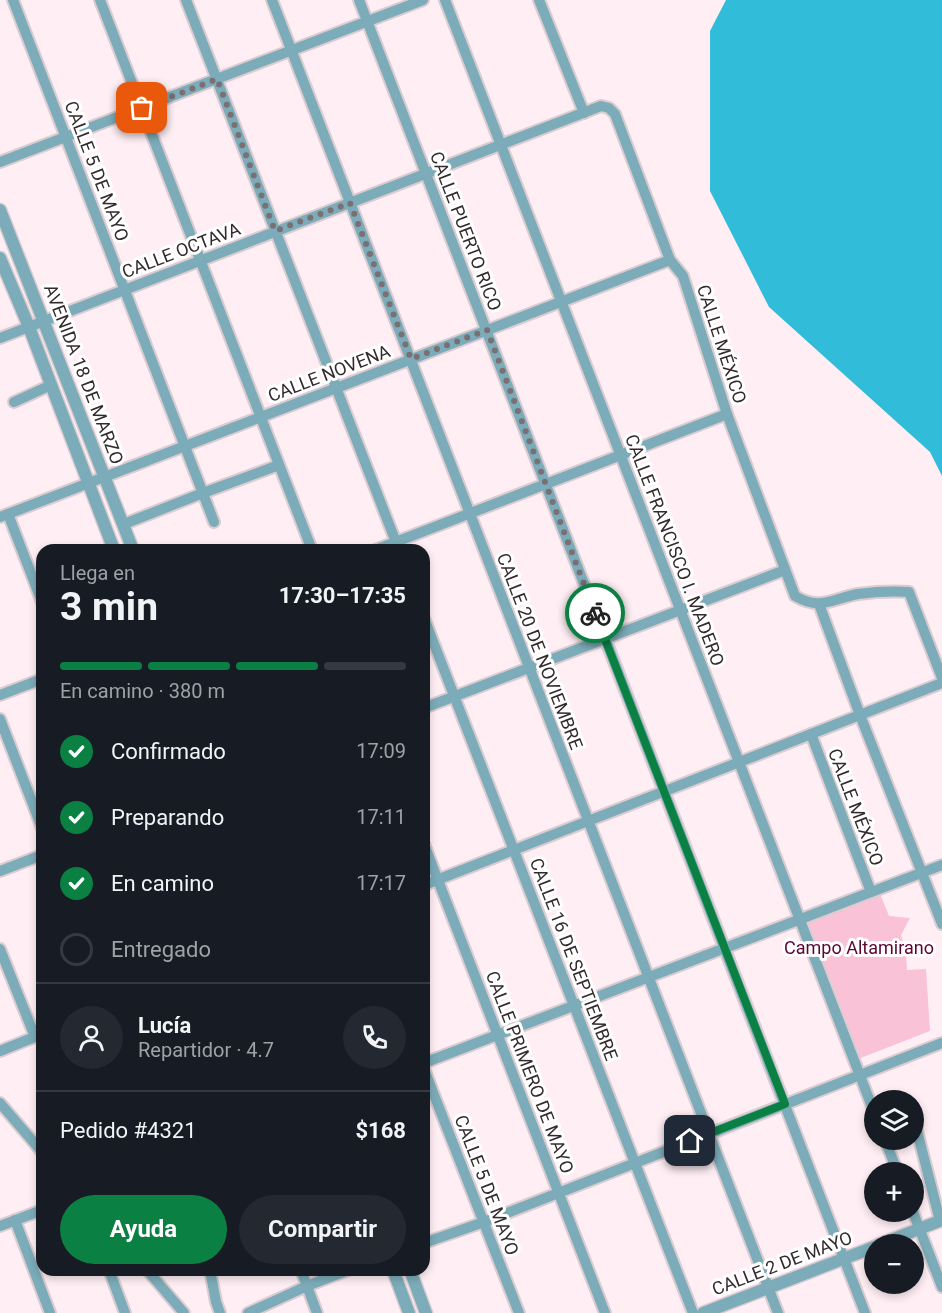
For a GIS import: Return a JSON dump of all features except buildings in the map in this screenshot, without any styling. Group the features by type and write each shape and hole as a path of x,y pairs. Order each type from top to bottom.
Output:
{"street":[{"name":"CALLE 5 DE MAYO","path":"13,0 214,522"},
{"path":"100,0 310,544"},
{"path":"186,0 396,544"},
{"name":"CALLE 20 DE NOVIEMBRE","path":"272,0 778,1313"},
{"name":"CALLE PUERTO RICO","path":"359,0 865,1313"},
{"path":"0,162 423,0"},
{"name":"CALLE FRANCISCO I. MADERO","path":"445,0 866,1090"},
{"path":"539,0 584,113"},
{"name":"CALLE OCTAVA","path":"0,338 601,106 609,108"},
{"name":"CALLE MÉXICO","path":"609,108 615,114 670,260 683,276 728,414 795,596 807,603 819,604 942,924"},
{"name":"AVENIDA 18 DE MARZO","path":"0,210 131,544"},
{"name":"AVENIDA 18 DE MARZO","path":"0,258 29,327 112,544"},
{"name":"CALLE NOVENA","path":"4,516 670,260"},
{"path":"14,402 51,385"},
{"path":"402,544 470,514 728,414"},
{"path":"124,525 279,465"},
{"path":"4,516 36,588"},
{"path":"430,706 785,570"},
{"path":"819,604 858,594 909,592 942,678"},
{"name":"CALLE 16 DE SEPTIEMBRE","path":"430,633 693,1313"},
{"path":"931,648 942,644"},
{"path":"0,695 36,681"},
{"path":"430,882 942,683"},
{"path":"0,719 36,812"},
{"name":"CALLE MÉXICO","path":"811,734 871,892"},
{"path":"0,871 36,857"},
{"name":"CALLE PRIMERO DE MAYO","path":"430,859 605,1313"},
{"path":"430,1061 942,865"},
{"path":"0,949 36,1029"},
{"path":"0,1050 36,1037"},
{"path":"430,1241 484,1222 942,1043"},
{"name":"CALLE 5 DE MAYO","path":"430,1084 519,1313"},
{"path":"0,1104 36,1145"},
{"path":"922,1150 941,1221"},
{"path":"1,1222 15,1220 36,1212"},
{"path":"15,1220 36,1276"},
{"name":"CALLE 2 DE MAYO","path":"907,1234 941,1221"},
{"path":"917,1222 942,1287"},
{"name":"CALLE 2 DE MAYO","path":"703,1313 864,1250"},
{"path":"36,1276 50,1313"},
{"path":"111,1276 125,1313"},
{"path":"152,1276 184,1313"},
{"path":"211,1276 220,1313"},
{"path":"303,1276 317,1313"},
{"path":"248,1313 333,1276"},
{"path":"395,1276 409,1313"},
{"path":"412,1276 426,1313"}],"green space":[{"name":"Campo Altamirano","path":"879,891 889,916 910,918 901,935 906,953 907,970 926,969 930,1031 858,1059 803,921"}],"water":[{"path":"726,0 942,0 942,476 930,452 769,307 710,191 710,31"}],"way so far":[{"path":"142,108 217,79 275,231 350,203 411,359 487,330 595,613"}],"route":[{"path":"595,613 785,1104 690,1141"}]}
